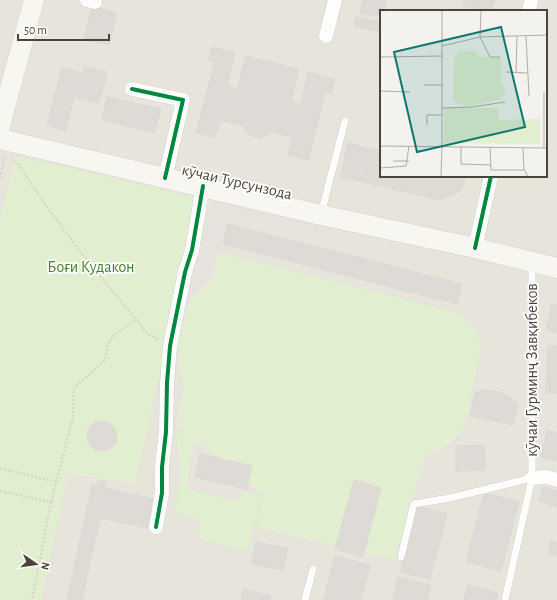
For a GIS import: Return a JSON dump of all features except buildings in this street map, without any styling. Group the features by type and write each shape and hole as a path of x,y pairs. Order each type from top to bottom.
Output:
{"main road":[{"path":"0,126 34,0"},
{"name":"кӯчаи Турсунзода","path":"0,139 321,215 475,248 557,268"}],"street":[{"path":"326,36 335,0"},
{"path":"529,10 531,0"},
{"path":"132,89 183,100 165,178"},
{"path":"475,248 491,177"},
{"path":"156,527 162,493 162,467 166,432 167,383 170,346 185,272 192,250 203,186"},
{"path":"532,478 546,477 557,480"}],"lane":[{"path":"321,215 345,121"},
{"name":"кӯчаи Гурминҷ Завқибеков","path":"505,600 532,478 532,262"},
{"name":"кӯчаи Гурминҷ Завқибеков","path":"400,557 414,504 450,498 532,478"},
{"path":"305,600 313,569"}],"path":[{"path":"15,160 81,253 136,320 147,333 170,346"},
{"path":"32,600 50,502 73,418 74,388 105,360 108,344 114,334 136,320"},
{"path":"0,468 56,482"},
{"path":"0,491 50,502"}],"shaded area":[{"path":"0,0 557,0 557,600 41,600 67,473 135,483 16,156 0,221","holes":["219,252 472,388 464,426 448,443 425,456 394,560 264,494 177,426 179,410 185,387 178,365 178,345 182,325 190,299 196,293"]},
{"path":"214,200 343,232 347,241 216,209"},
{"path":"201,213 226,220 211,280 190,299 187,308 181,292 198,274 204,261"}],"green space":[{"name":"Боғи Кудакон","path":"16,156 200,198 135,483 68,473 41,600 0,600 0,221"},
{"path":"219,252 457,313 464,317 472,326 482,344 464,426 451,439 425,456 394,560 255,527 264,494 195,440 186,489 239,502 243,491 262,496 247,550 199,539 200,521 175,512 181,478 176,432 187,434 177,426 179,410 185,387 178,365 178,345 190,299 211,280"}],"cycle path":[{"path":"132,89 183,100 165,178"},
{"path":"475,248 491,177"},
{"path":"156,527 162,493 162,467 166,432 167,383 170,346 185,272 192,250 203,186"}]}
